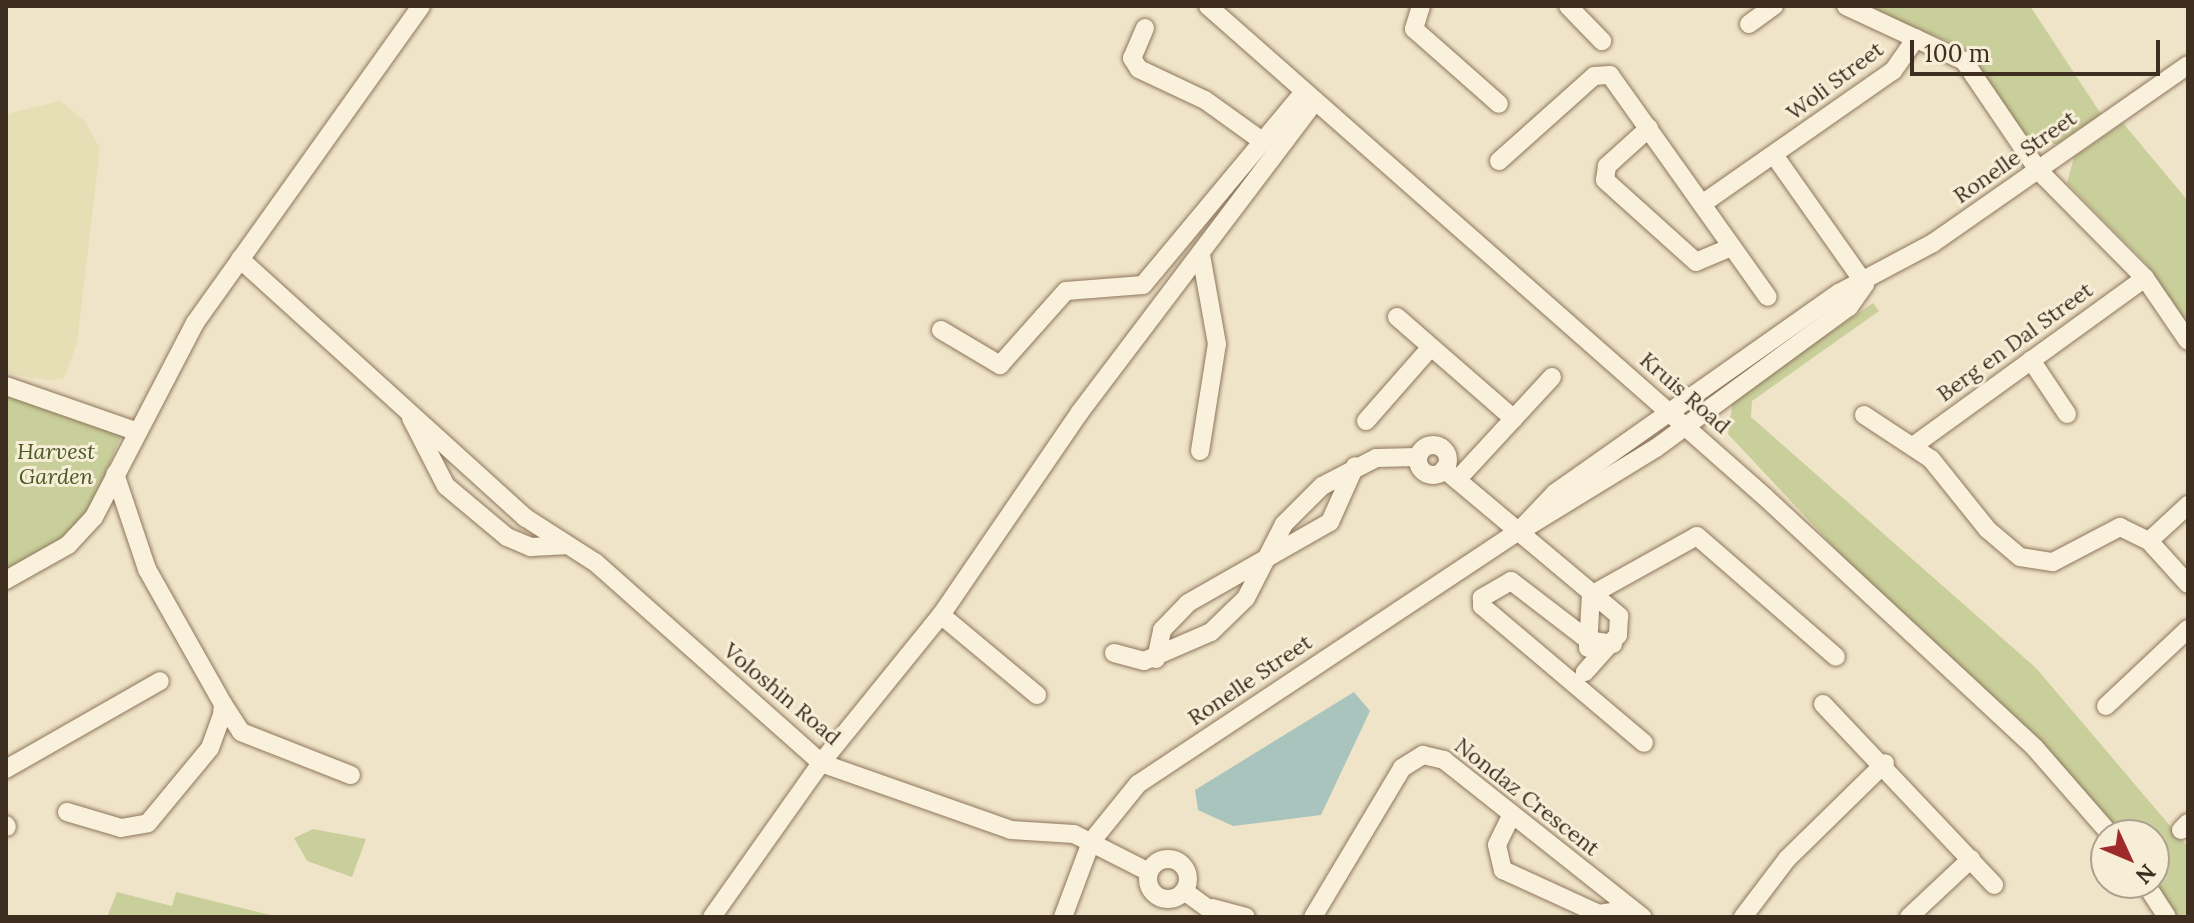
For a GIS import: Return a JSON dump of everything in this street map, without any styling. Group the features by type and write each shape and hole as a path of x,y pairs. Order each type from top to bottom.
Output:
{"street":[{"path":"6,580 83,531 135,431 240,259 421,6"},
{"name":"Kruis Road","path":"1208,6 1308,98 1678,418 2035,748 2097,819"},
{"path":"1421,6 1414,29 1499,104"},
{"path":"1568,6 1602,41"},
{"path":"1749,24 1774,6"},
{"path":"1846,6 1964,61 2038,170 2145,278 2188,341"},
{"path":"1145,28 1135,66 1205,100 1262,141"},
{"name":"Woli Street","path":"1702,204 1893,71 1916,38"},
{"name":"Ronelle Street","path":"1063,917 1091,842 1155,772 1519,531 1555,493 1678,418 1839,293 1865,284 2038,170 2188,65"},
{"path":"1499,161 1602,73 1613,77 1768,297"},
{"path":"941,330 1000,365 1066,291 1143,285 1262,141 1308,98"},
{"path":"712,917 821,763 941,615 1080,412 1201,255 1308,98"},
{"path":"1649,128 1604,168 1605,180 1696,262 1732,247"},
{"path":"1774,155 1865,284"},
{"path":"1200,451 1217,344 1201,255"},
{"name":"Voloshin Road","path":"240,259 408,411 565,545 596,563 821,763 1011,830 1059,831 1091,842 1149,872 1158,897 1184,891"},
{"name":"Berg en Dal Street","path":"1913,446 2145,278"},
{"path":"1397,317 1514,419"},
{"path":"1366,421 1431,347"},
{"path":"2031,360 2067,414"},
{"path":"1450,475 1514,419 1552,377"},
{"path":"6,386 135,431"},
{"path":"408,411 446,486 495,527 531,547 565,545"},
{"path":"1864,415 1913,446 1987,529 2031,562 2053,562 2109,528 2149,541 2188,584"},
{"path":"1114,653 1156,659 1229,617 1301,505 1355,466 1418,457 1427,473 1450,475 1619,616 1613,644 1580,679"},
{"path":"117,464 117,496 143,539 147,569 241,732 351,775"},
{"path":"1156,659 1162,630 1188,603 1264,565 1330,522 1355,466"},
{"path":"2149,541 2188,505"},
{"path":"1591,595 1697,536 1836,657"},
{"path":"1613,644 1588,640 1511,581 1482,598 1482,606 1580,679 1644,743"},
{"path":"1580,679 1588,640 1591,595"},
{"path":"941,615 1037,695"},
{"path":"2106,706 2188,629"},
{"path":"6,769 160,681"},
{"path":"67,812 121,828 148,823 210,748 223,704"},
{"path":"1823,704 1885,763 1994,885"},
{"name":"Nondaz Crescent","path":"1313,917 1410,761 1444,760 1637,913"},
{"path":"1743,917 1787,859 1885,763"},
{"path":"1512,814 1497,845 1503,870 1599,914 1637,913"},
{"path":"1909,917 1971,859"},
{"path":"1149,872 1163,860 1180,864 1184,891 1216,913 1246,917"},
{"path":"2155,899 2167,917"}],"shaded area":[{"path":"60,101 84,120 100,148 77,343 64,378 50,381 6,373 6,114"}],"green space":[{"path":"1873,6 2030,6 2101,114 2057,144 2032,144 1959,45 1869,11"},
{"path":"2123,123 2188,201 2188,332 2147,264 2067,183 2074,157"},
{"path":"1873,303 1879,311 1752,401 1751,417 2036,668 2164,819 2108,819 2035,736 1845,559 1728,434 1733,399"},
{"name":"Harvest Garden","path":"6,394 122,434 90,511 62,539 6,572"},
{"path":"2170,826 2188,847 2188,917 2177,917 2166,899 2170,899"},
{"path":"313,829 366,839 352,877 307,861 294,838"},
{"path":"117,892 172,906 176,892 279,917 107,917"}],"water":[{"path":"1354,692 1370,711 1321,815 1233,826 1198,810 1195,790"}]}
